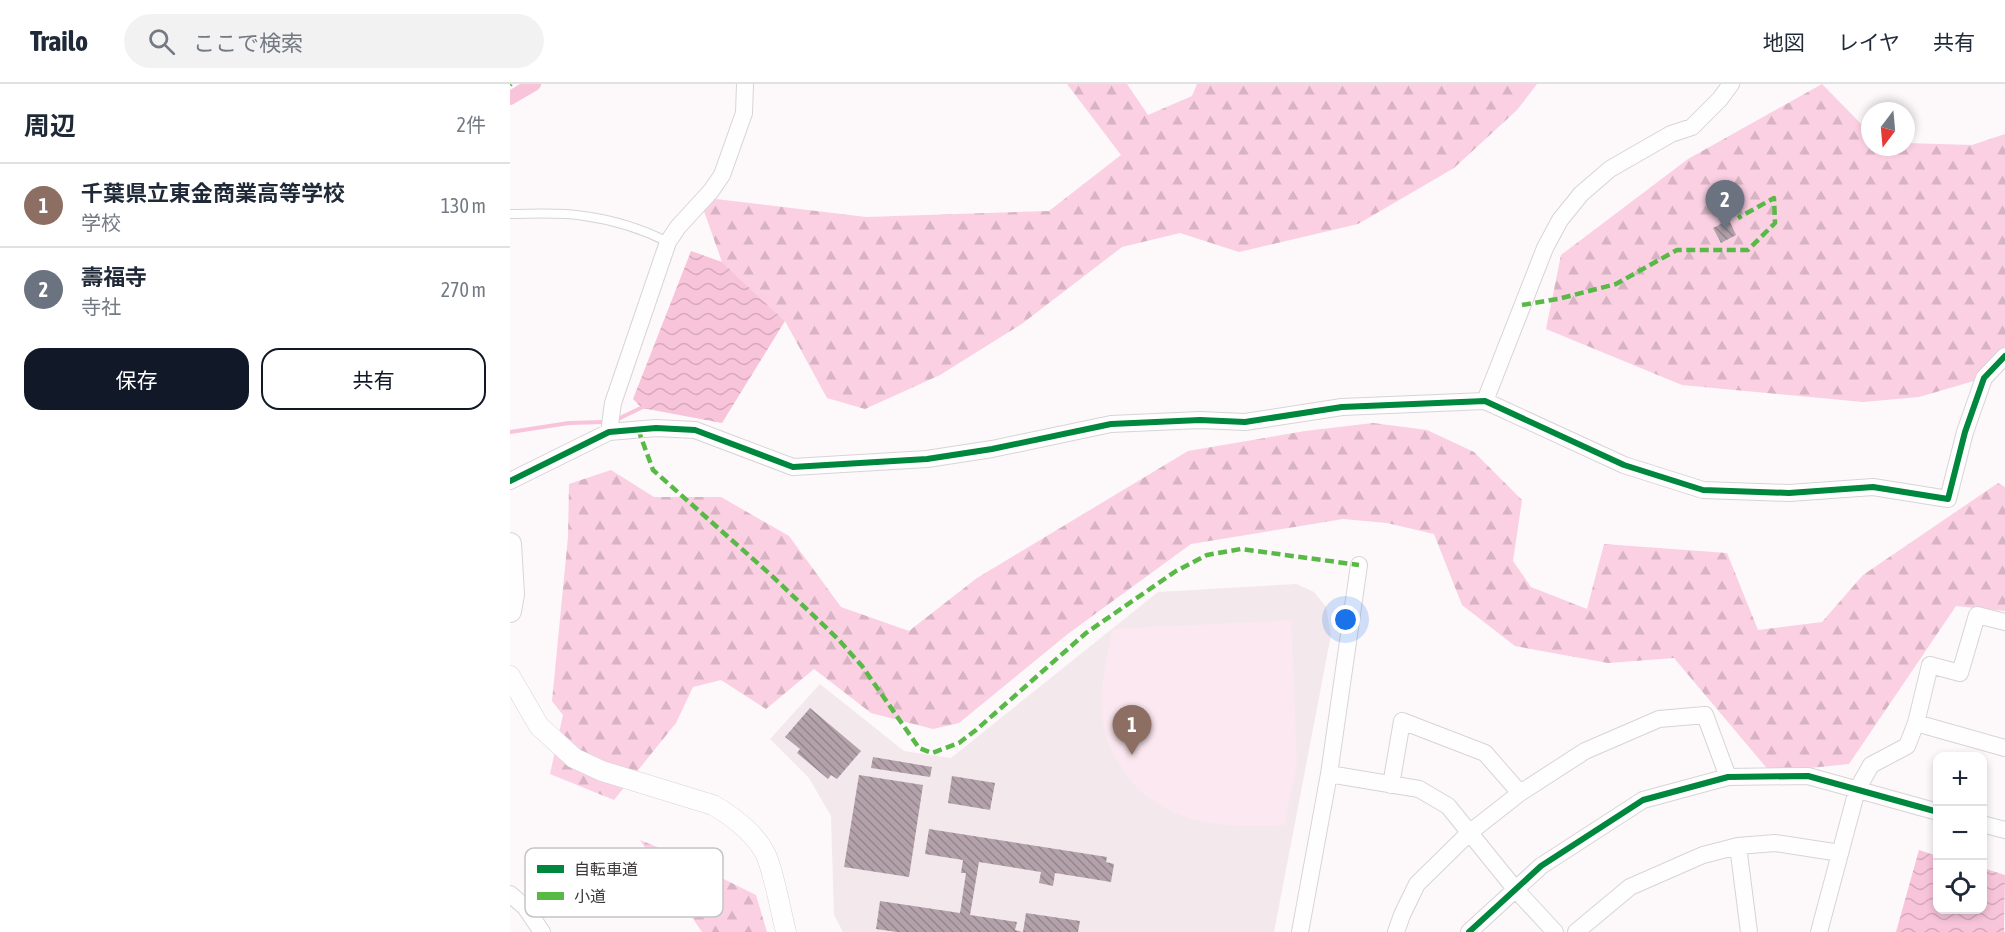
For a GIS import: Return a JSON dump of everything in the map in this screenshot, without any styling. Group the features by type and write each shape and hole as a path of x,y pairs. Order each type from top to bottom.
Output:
{"main road":[{"path":"510,544 513,564 513,594 510,611"}],"street":[{"path":"609,432 613,403 668,242 722,175 744,113 745,84"},
{"path":"1485,401 1545,248 1560,220 1581,194 1611,169 1671,134 1692,127 1720,99 1731,84"},
{"path":"510,481 609,432 656,428 695,430 793,467 927,459 992,449 1111,424 1200,420 1245,422 1342,407 1485,401 1624,465 1703,490 1789,493 1873,487 1948,499 1965,432 1984,378 2005,356"},
{"path":"1300,932 1329,774 1359,565"},
{"path":"1819,932 1857,790 1871,765 1907,746 1916,723 1930,665 1960,673 1977,615 2005,622"},
{"path":"510,676 539,726 574,758 602,771 713,805 726,813 754,838 768,858 786,932"},
{"path":"1396,932 1417,884 1469,832 1520,794 1585,751 1659,719 1705,715 1728,777"},
{"path":"1391,785 1401,721 1485,753 1520,794"},
{"path":"1916,723 2005,748"},
{"path":"1329,774 1419,789 1448,806 1516,890 1556,932"},
{"path":"1469,932 1541,866 1642,800 1728,777 1808,776 1933,811"},
{"path":"1987,825 2005,830"},
{"path":"1576,932 1630,886 1703,855 1738,846 1775,843 1840,853"},
{"path":"1738,846 1749,932"},
{"path":"510,894 525,907"},
{"path":"532,917 542,932"}],"lane":[{"path":"510,214 582,215 616,222 668,242"}],"shaded area":[{"path":"1296,584 1314,592 1326,607 1331,635 1274,932 843,932 834,915 831,816 809,778 770,739 820,684 904,751 951,758 1158,592"},
{"path":"1291,620 1297,765 1284,825 1236,826 1213,823 1170,810 1150,799 1133,783 1119,763 1105,734 1101,694 1112,629"}],"green space":[{"path":"1067,84 1127,84 1148,115 1192,96 1197,84 1537,84 1517,110 1454,168 1358,224 1239,252 1180,233 1122,247 1023,323 940,375 865,409 827,398 785,321 722,262 699,197 866,217 1049,211 1121,155"},
{"path":"1822,84 1861,124 1861,156 1915,156 1915,143 1972,145 2005,134 2005,356 1984,378 1919,397 1863,402 1682,385 1546,329 1561,255 1688,159"},
{"path":"1373,423 1427,430 1474,452 1522,500 1513,561 1531,587 1587,609 1604,544 1727,553 1758,630 1822,622 1863,575 1998,483 2005,487 2005,611 1956,606 1849,764 1770,772 1674,658 1608,663 1515,646 1462,605 1434,534 1387,523 1343,519 1191,544 1069,633 959,723 933,729 871,713 814,669 766,709 721,680 693,687 676,723 614,800 550,774 563,715 552,701 568,537 569,484 611,470 654,497 721,497 789,536 841,607 909,631 977,578 1188,451 1305,431"},
{"path":"640,840 659,848 645,848"},
{"path":"723,879 756,895 767,932 702,932 692,917 723,917"}],"water":[{"path":"691,251 722,262 785,321 722,423 642,408 633,399"},
{"path":"1919,850 1933,855 1933,914 1987,914 1987,869 2005,875 2004,932 1896,932"}],"building":[{"path":"1729,220 1736,235 1721,243 1713,228"},
{"path":"810,708 861,751 837,779 831,775 828,779 797,753 800,749 785,737"},
{"path":"873,757 932,767 930,777 871,768"},
{"path":"859,775 923,785 909,877 844,867"},
{"path":"952,776 995,783 990,810 948,803"},
{"path":"929,829 1107,857 1106,862 1114,864 1111,882 1055,873 1053,886 1039,883 1041,872 979,862 970,915 1017,922 1015,930 1022,932 897,932 876,929 880,901 960,913 966,873 961,873 963,860 925,854"},
{"path":"1026,913 1080,921 1078,932 1023,932"}],"waterway":[{"path":"510,98 534,84"},
{"path":"618,419 647,405"},
{"path":"510,432 569,423 603,422"}],"marked path":[{"path":"1522,305 1558,299 1616,284 1677,250 1748,250 1775,223 1774,198 1738,218"},
{"path":"638,429 653,470 771,575 837,638 862,666 919,748 932,753 959,743 1086,633 1176,571 1207,555 1241,549 1359,565"}],"cycle path":[{"path":"510,481 609,432 656,428 695,430 793,467 927,459 992,449 1111,424 1200,420 1245,422 1342,407 1485,401 1624,465 1703,490 1789,493 1873,487 1948,499 1965,432 1984,378 2005,356"},
{"path":"1469,932 1541,866 1643,800 1728,777 1808,776 1933,811"}],"place":[{"name":"壽福寺","path":"1725,230"},
{"name":"千葉県立東金商業高等学校","path":"1132,755"}]}
